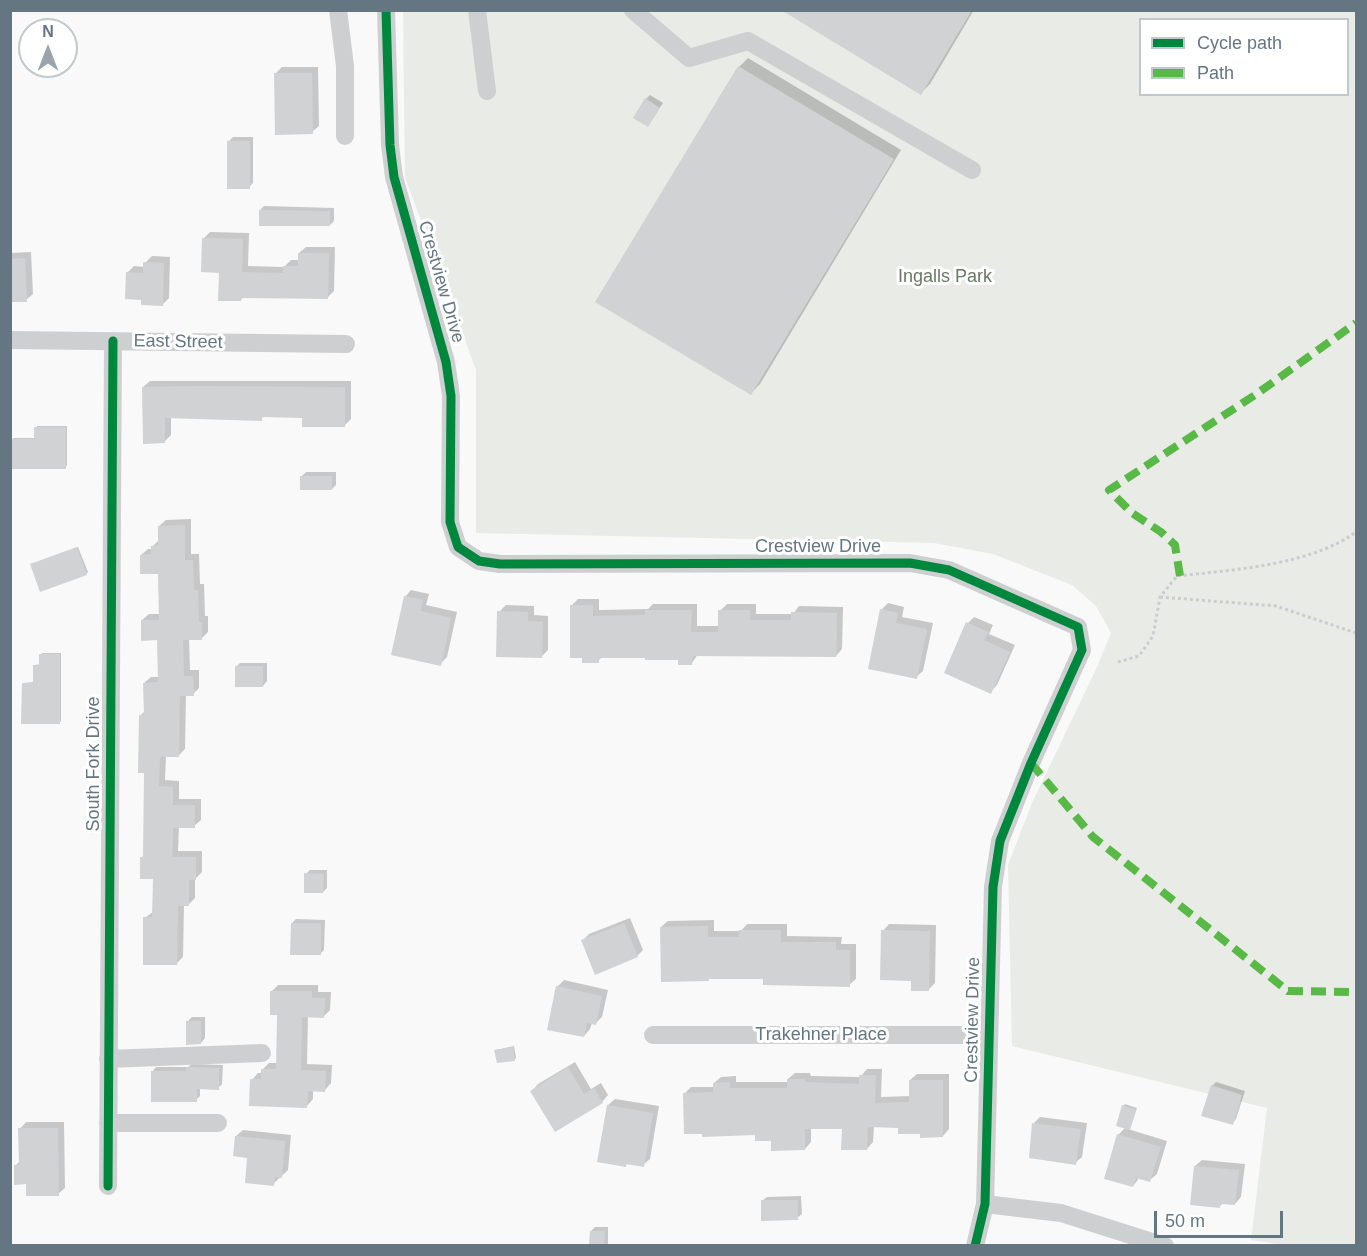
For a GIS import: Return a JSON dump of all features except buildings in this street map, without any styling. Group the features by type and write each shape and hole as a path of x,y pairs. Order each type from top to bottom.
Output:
{"street":[{"path":"338,10 345,66 345,136"},
{"name":"Crestview Drive","path":"386,10 390,145 394,177 446,362 450,396 450,522 458,547 479,561 500,564 910,563 949,570 1077,627 1082,650 1000,841 993,887 986,1204 975,1245"},
{"path":"477,10 488,91"},
{"path":"633,10 689,58 748,41 972,170"},
{"name":"East Street","path":"10,340 346,344"},
{"name":"South Fork Drive","path":"108,1186 113,341"},
{"name":"Trakehner Place","path":"653,1035 989,1035"},
{"path":"108,1059 262,1053"},
{"path":"108,1123 218,1123"},
{"path":"986,1204 1061,1213 1165,1245"}],"path":[{"path":"1118,662 1139,657 1153,636 1160,597 1177,576 1289,560 1321,551 1346,540 1356,532"},
{"path":"1160,597 1276,606 1356,633"}],"green space":[{"name":"Ingalls Park","path":"403,11 1356,11 1356,1245 1284,1245 1251,1240 1267,1108 1012,1046 1008,865 1032,803 1111,633 1096,606 1072,585 993,554 934,543 476,533 476,370 405,177"}],"marked path":[{"path":"1180,576 1175,545 1161,532 1132,513 1109,490 1255,395 1356,323"},
{"path":"1031,763 1093,837 1288,991 1356,992"}],"cycle path":[{"path":"386,10 390,145 394,177 446,362 451,396 450,522 458,547 479,561 500,564 910,563 949,570 1078,627 1082,650 1031,763 1000,841 993,887 985,1204 975,1246"},
{"path":"108,1186 113,341"}]}
